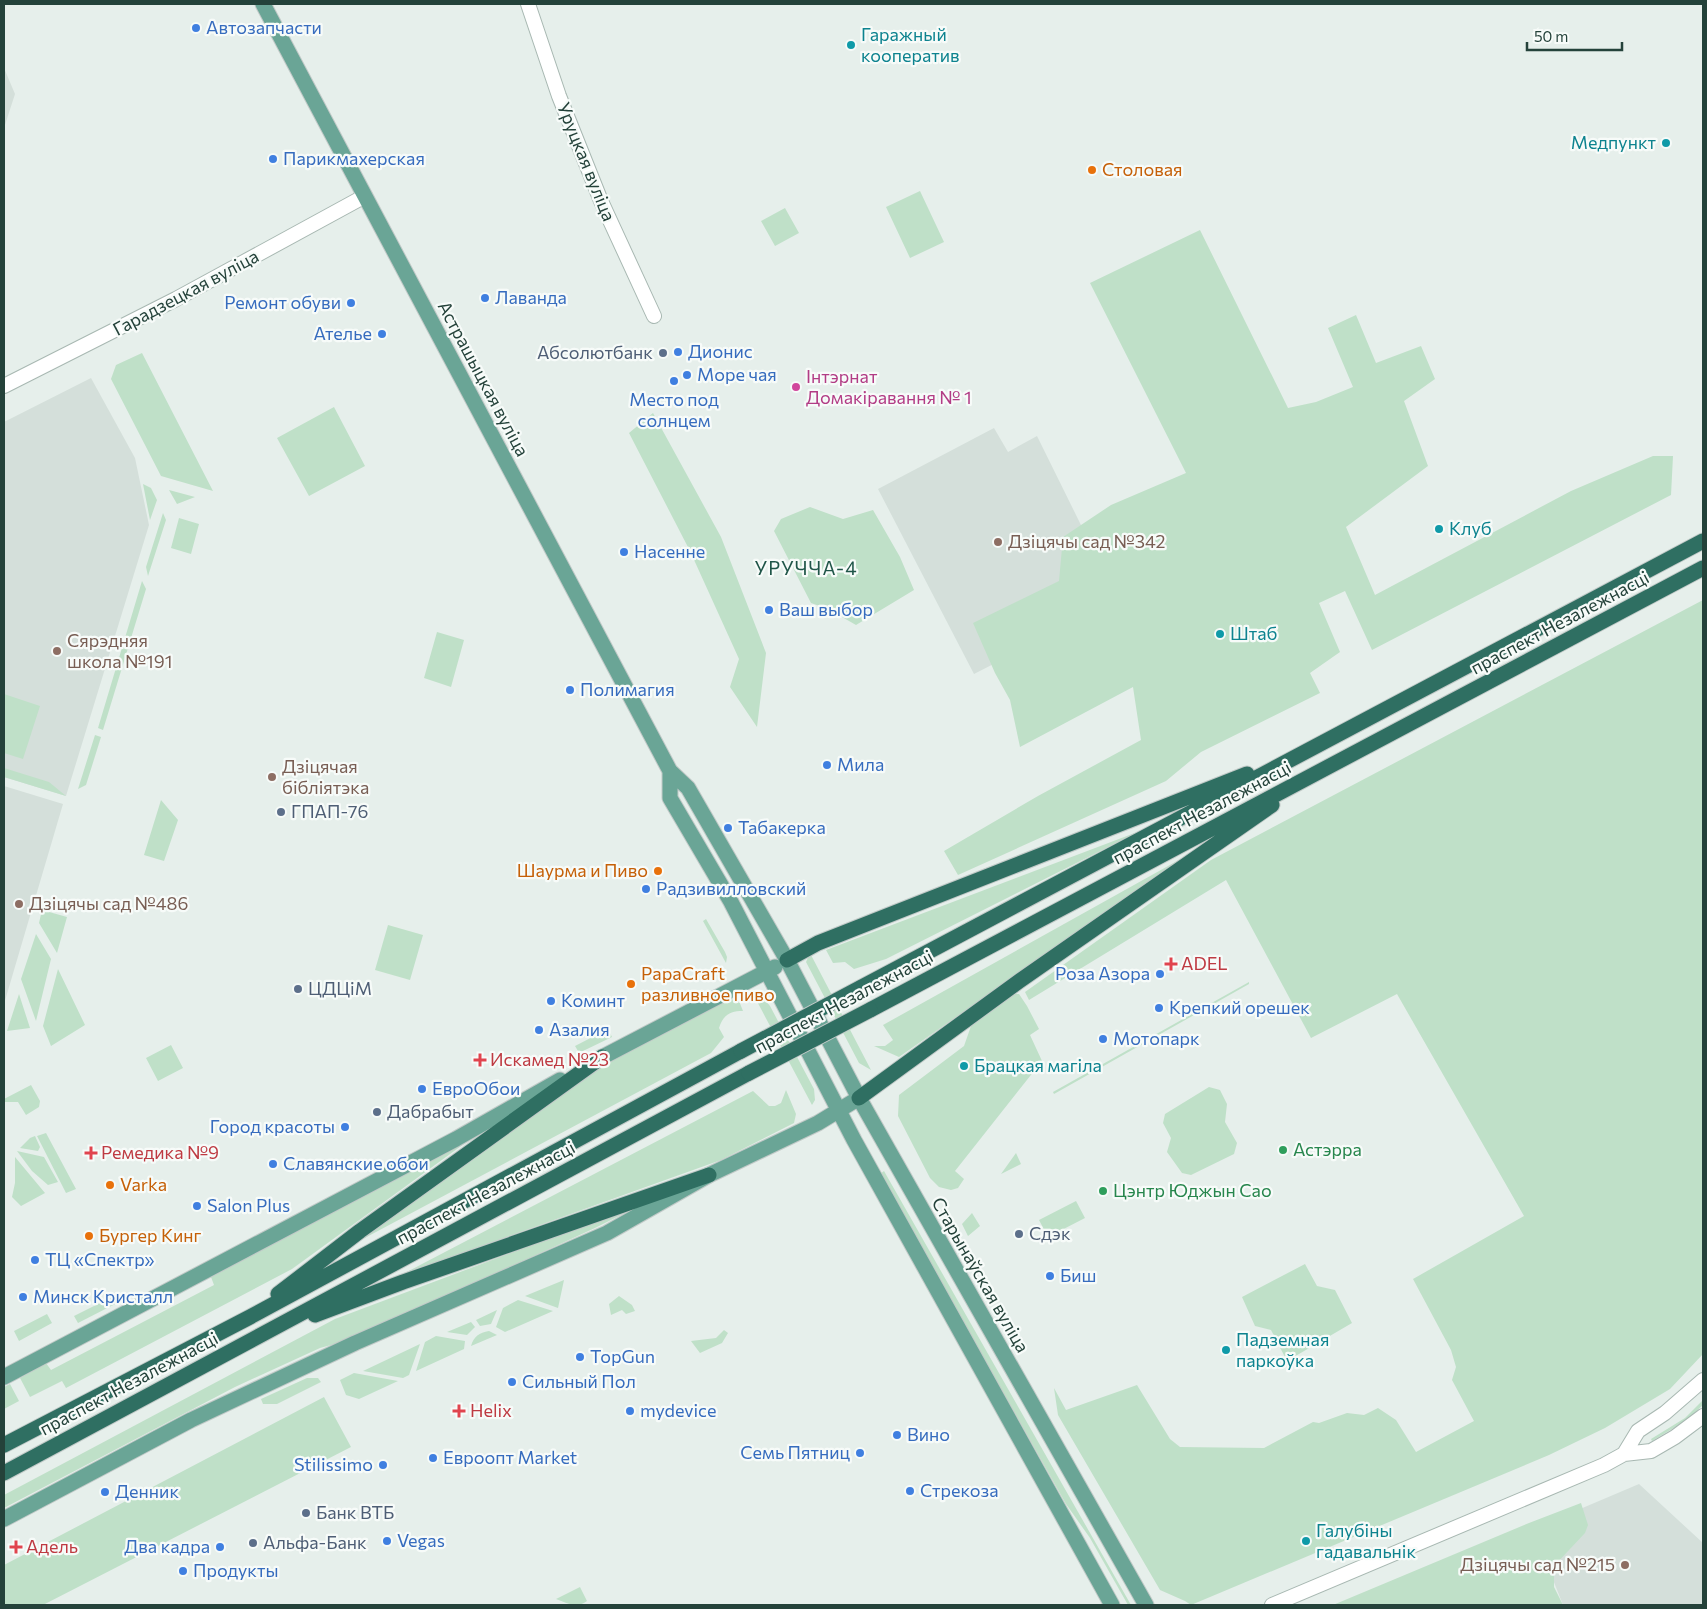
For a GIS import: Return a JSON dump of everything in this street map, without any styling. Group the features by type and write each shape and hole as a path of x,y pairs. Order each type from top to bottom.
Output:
{"highway":[{"name":"праспект Незалежнасці","path":"4,1445 250,1317 740,1051 1703,541"},
{"name":"праспект Незалежнасці","path":"4,1473 748,1073 1703,568"},
{"path":"787,960 827,940 1306,751"},
{"path":"859,1098 1018,982 1194,861 1320,771"},
{"path":"250,1317 304,1272 602,1057"},
{"path":"258,1336 403,1282 710,1175"}],"main road":[{"name":"Астрашыцкая вуліца","path":"263,4 670,772 688,788 787,960"},
{"name":"Астрашыцкая вуліца","path":"670,772 670,798 731,902 768,971"},
{"path":"4,1377 456,1139 602,1057 787,960"},
{"name":"Старынаўская вуліца","path":"787,960 859,1098 1146,1605"},
{"path":"768,971 839,1110 1112,1605"},
{"path":"4,1519 191,1420 355,1343 606,1233 710,1175 818,1122 859,1098"}],"street":[{"name":"Уруцкая вуліца","path":"528,4 559,96 601,201 654,316"},
{"name":"Гарадзецкая вуліца","path":"4,386 162,306 365,196"},
{"path":"1624,1454 1638,1432 1703,1380"},
{"path":"1272,1605 1604,1465 1624,1454 1651,1451 1675,1437 1703,1416"}],"shaded area":[{"path":"4,68 15,94 4,128"},
{"name":"Сярэдняя школа №191","path":"91,378 135,458 149,525 66,796 4,777 4,422"},
{"name":"Дзіцячы сад №342","path":"994,428 1008,452 1037,436 1118,600 974,674 878,489"},
{"name":"Дзіцячы сад №486","path":"4,786 63,804 4,1004"},
{"name":"Дзіцячы сад №215","path":"1639,1484 1703,1543 1703,1605 1563,1605 1533,1529"}],"green space":[{"path":"920,191 944,242 910,258 886,207"},
{"path":"785,208 799,233 775,246 761,221"},
{"path":"1200,230 1288,408 1316,402 1353,387 1328,328 1356,315 1376,363 1421,346 1435,379 1404,401 1428,466 1346,527 1375,595 1571,491 1653,456 1673,456 1671,495 1372,650 1345,591 1319,603 1340,652 1310,673 1320,693 1201,752 1166,781 958,875 944,851 1038,796 1141,740 1133,687 1020,747 1010,700 995,673 973,623 1059,581 1063,537 1111,505 1186,473 1090,283"},
{"path":"142,353 213,491 161,476 111,379 116,365"},
{"path":"334,407 365,466 309,496 277,438"},
{"path":"653,413 721,537 766,653 757,727 730,687 739,659 690,551 629,433"},
{"path":"143,484 151,488 157,500 150,520"},
{"path":"169,490 195,497 177,504"},
{"path":"810,507 843,519 873,510 900,557 914,590 856,625 828,609 811,603 774,531 781,519"},
{"path":"163,513 166,520 148,576 146,567"},
{"path":"179,518 199,524 191,554 171,548"},
{"path":"142,581 146,589 103,730 98,728"},
{"path":"1703,600 1703,1354 1670,1389 1605,1428 1549,1455 1191,1605 1160,1590 1058,1415 1054,1388 1066,1410 1137,1385 1170,1439 1180,1447 1264,1448 1313,1422 1319,1423 1347,1413 1364,1415 1378,1408 1396,1420 1416,1452 1474,1421 1452,1380 1456,1367 1451,1350 1413,1279 1524,1216 1397,994 1311,1038 1226,880 1029,1000 1025,992 1211,860"},
{"path":"437,632 464,640 451,687 424,678"},
{"path":"4,694 40,706 23,759 4,753"},
{"path":"95,735 101,737 86,785 78,789"},
{"path":"4,768 49,782 66,796 4,777"},
{"path":"161,800 178,820 164,861 144,855"},
{"path":"1140,831 886,959 854,969 845,962 833,963 826,950"},
{"path":"1186,856 899,1057 874,1046 885,1046 893,1040 883,1025"},
{"path":"42,910 67,917 57,953 39,923"},
{"path":"706,919 725,952 727,957 726,963 703,921"},
{"path":"388,925 423,935 410,980 375,970"},
{"path":"36,934 51,959 36,1021 21,979"},
{"path":"810,953 871,1070 859,1063 806,962"},
{"path":"58,969 85,1025 51,1046 43,1026"},
{"path":"1249,982 1249,984 1054,1094 1053,1092"},
{"path":"752,992 761,995 770,1006 814,1089 815,1100 812,1105"},
{"path":"19,994 30,1028 7,1031"},
{"path":"1011,994 1019,994 1039,1029 1030,1035 1042,1061 955,1171 964,1179 958,1188 951,1190 939,1187 930,1178 898,1116 899,1095 964,1046 971,1026"},
{"path":"731,999 739,1001 743,1011 731,1013 725,1017 719,1028 724,1037 711,1053 346,1248 594,1070"},
{"path":"608,1029 612,1037 583,1051 578,1051 575,1046"},
{"path":"171,1045 183,1068 158,1081 146,1058"},
{"path":"31,1085 40,1101 39,1107 26,1115 18,1102 4,1102 4,1099"},
{"path":"1209,1087 1220,1090 1227,1104 1225,1122 1237,1143 1234,1154 1191,1175 1182,1173 1167,1152 1171,1138 1163,1123 1165,1114"},
{"path":"786,1090 796,1114 794,1123 721,1160 401,1275 753,1091 769,1106 775,1106 781,1103"},
{"path":"501,1117 292,1269 66,1388 62,1381 30,1397 20,1378 46,1363 51,1370 214,1285 211,1277"},
{"path":"46,1133 76,1189 66,1193 37,1136"},
{"path":"35,1136 40,1147 38,1151 20,1148 30,1138"},
{"path":"17,1151 44,1157 58,1182 48,1185 32,1171"},
{"path":"1016,1153 1021,1164 1001,1174"},
{"path":"15,1157 45,1193 21,1206 12,1197 15,1183"},
{"path":"884,1171 1131,1605 1128,1605 1090,1538 1066,1504 880,1174"},
{"path":"649,1201 595,1228 353,1339 320,1348 235,1387 4,1508 4,1495 335,1319"},
{"path":"1076,1201 1085,1218 1048,1237 1039,1220"},
{"path":"972,1213 980,1226 968,1236 962,1224"},
{"path":"1305,1264 1317,1286 1335,1290 1352,1323 1287,1361 1271,1330 1255,1326 1242,1297"},
{"path":"564,1280 558,1308 525,1296"},
{"path":"116,1295 119,1302 78,1323 74,1316"},
{"path":"619,1296 632,1305 635,1311 626,1314 622,1310 611,1315 609,1304"},
{"path":"518,1300 553,1311 505,1332 496,1327 503,1308"},
{"path":"497,1310 491,1324 480,1326 476,1320"},
{"path":"47,1314 52,1323 19,1341 14,1331"},
{"path":"471,1322 475,1327 467,1335 447,1332"},
{"path":"724,1330 728,1333 722,1343 700,1353 691,1341 716,1338"},
{"path":"489,1331 497,1335 471,1346 477,1335"},
{"path":"436,1336 465,1341 464,1349 416,1371 425,1342"},
{"path":"420,1344 409,1375 403,1378 363,1371"},
{"path":"354,1373 398,1381 359,1399 346,1395 340,1380"},
{"path":"307,1378 318,1378 321,1382 277,1404 263,1404 261,1399"},
{"path":"10,1384 19,1401 4,1409 4,1387"},
{"path":"324,1397 351,1447 43,1605 4,1605 4,1565"},
{"path":"1703,1400 1703,1405 1687,1420 1652,1441 1651,1439 1685,1418"},
{"path":"1581,1503 1588,1525 1585,1533 1554,1566 1554,1587 1563,1605 1333,1605 1529,1523"},
{"path":"580,1587 587,1601 579,1605 572,1605 556,1599"}],"place":[{"name":"Автозапчасти","path":"196,28"},
{"name":"Гаражный кооператив","path":"851,45"},
{"name":"Медпункт","path":"1666,143"},
{"name":"Парикмахерская","path":"273,159"},
{"name":"Столовая","path":"1092,170"},
{"name":"Лаванда","path":"485,298"},
{"name":"Ремонт обуви","path":"351,303"},
{"name":"Ателье","path":"382,334"},
{"name":"Дионис","path":"678,352"},
{"name":"Абсолютбанк","path":"663,353"},
{"name":"Море чая","path":"687,375"},
{"name":"Место под солнцем","path":"674,381"},
{"name":"Інтэрнат Домакіравання № 1","path":"796,387"},
{"name":"Клуб","path":"1439,529"},
{"name":"Дзіцячы сад №342","path":"998,542"},
{"name":"Насенне","path":"624,552"},
{"name":"Ваш выбор","path":"769,610"},
{"name":"Штаб","path":"1220,634"},
{"name":"Сярэдняя школа №191","path":"57,651"},
{"name":"Полимагия","path":"570,690"},
{"name":"Мила","path":"827,765"},
{"name":"Дзіцячая бібліятэка","path":"272,777"},
{"name":"ГПАП-76","path":"281,812"},
{"name":"Табакерка","path":"728,828"},
{"name":"Шаурма и Пиво","path":"658,871"},
{"name":"Радзивилловский","path":"646,889"},
{"name":"Дзіцячы сад №486","path":"19,904"},
{"name":"ADEL","path":"1171,964"},
{"name":"Роза Азора","path":"1160,974"},
{"name":"PapaCraft разливное пиво","path":"631,984"},
{"name":"ЦДЦіМ","path":"298,989"},
{"name":"Коминт","path":"551,1001"},
{"name":"Крепкий орешек","path":"1159,1008"},
{"name":"Азалия","path":"539,1030"},
{"name":"Мотопарк","path":"1103,1039"},
{"name":"Искамед №23","path":"480,1060"},
{"name":"Брацкая магіла","path":"964,1066"},
{"name":"ЕвроОбои","path":"422,1089"},
{"name":"Дабрабыт","path":"377,1112"},
{"name":"Город красоты","path":"345,1127"},
{"name":"Астэрра","path":"1283,1150"},
{"name":"Ремедика №9","path":"91,1153"},
{"name":"Славянские обои","path":"273,1164"},
{"name":"Varka","path":"110,1185"},
{"name":"Цэнтр Юджын Сао","path":"1103,1191"},
{"name":"Salon Plus","path":"197,1206"},
{"name":"Сдэк","path":"1019,1234"},
{"name":"Бургер Кинг","path":"89,1236"},
{"name":"ТЦ «Спектр»","path":"35,1260"},
{"name":"Биш","path":"1050,1276"},
{"name":"Минск Кристалл","path":"23,1297"},
{"name":"Падземная паркоўка","path":"1226,1350"},
{"name":"TopGun","path":"580,1357"},
{"name":"Сильный Пол","path":"512,1382"},
{"name":"Helix","path":"459,1411"},
{"name":"mydevice","path":"630,1411"},
{"name":"Вино","path":"897,1435"},
{"name":"Семь Пятниц","path":"860,1453"},
{"name":"Евроопт Market","path":"433,1458"},
{"name":"Stilissimo","path":"383,1465"},
{"name":"Стрекоза","path":"910,1491"},
{"name":"Денник","path":"105,1492"},
{"name":"Банк ВТБ","path":"306,1513"},
{"name":"Vegas","path":"387,1541"},
{"name":"Галубіны гадавальнік","path":"1306,1541"},
{"name":"Альфа-Банк","path":"253,1543"},
{"name":"Адель","path":"16,1547"},
{"name":"Два кадра","path":"220,1547"},
{"name":"Дзіцячы сад №215","path":"1625,1565"},
{"name":"Продукты","path":"183,1571"}],"district":[{"name":"УРУЧЧА-4","path":"806,568"}]}
